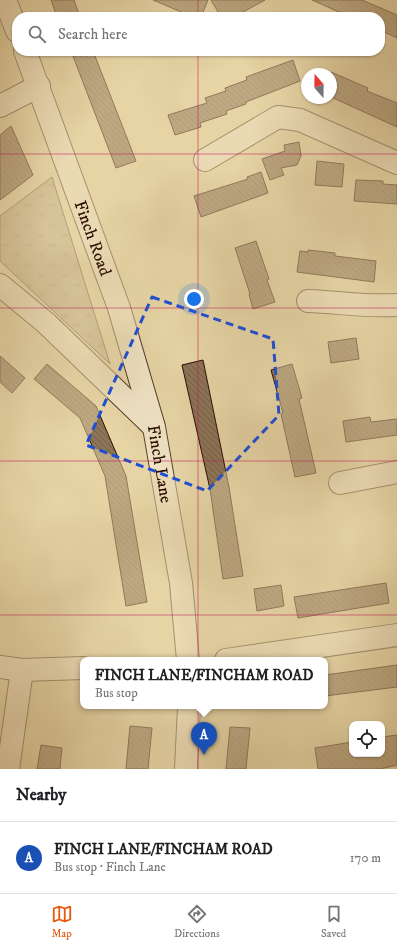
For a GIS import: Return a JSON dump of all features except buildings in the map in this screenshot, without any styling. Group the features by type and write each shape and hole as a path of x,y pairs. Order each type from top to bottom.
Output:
{"street":[{"path":"5,0 12,18"},
{"name":"Finch Road","path":"27,56 119,308 154,427"},
{"path":"0,106 39,86"},
{"path":"205,160 278,117 300,120 397,163"},
{"name":"Finch Lane","path":"0,286 46,323 154,427 181,583 188,657"},
{"path":"308,301 374,306 397,305"},
{"path":"340,483 397,472"},
{"path":"247,657 397,635"},
{"path":"0,667 22,670 80,668"},
{"path":"8,769 22,670"},
{"path":"186,769 188,709"}],"highlighted area":[{"path":"152,297 273,339 279,415 207,491 86,445"}],"green space":[{"path":"52,177 110,364 0,261 0,216"}],"place":[{"name":"FINCH LANE/FINCHAM ROAD","path":"204,755"}]}
